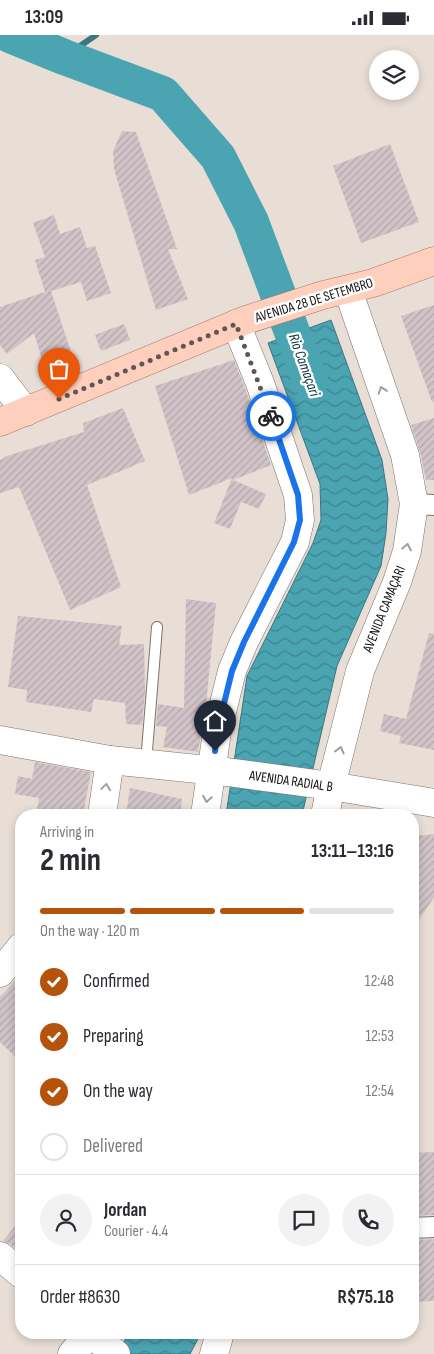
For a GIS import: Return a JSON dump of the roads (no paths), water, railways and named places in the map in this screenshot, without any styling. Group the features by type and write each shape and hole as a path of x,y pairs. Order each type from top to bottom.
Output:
{"main road":[{"name":"AVENIDA 28 DE SETEMBRO","path":"0,422 246,321 434,261"}],"street":[{"name":"AVENIDA CAMAÇARI","path":"325,809 324,786 360,671 397,582 424,505 335,293"},
{"path":"207,809 219,771 217,732 232,671 244,642 294,542 300,520 298,495 260,383 246,321"},
{"path":"0,378 26,412"},
{"name":"AVENIDA RADIAL B","path":"0,740 110,760 219,771 434,803"},
{"path":"103,809 110,760"},
{"path":"0,973 15,954"},
{"path":"419,1228 434,1227"},
{"path":"0,1256 15,1269"},
{"path":"214,1354 218,1339"},
{"path":"72,1354 100,1341"}],"lane":[{"path":"146,764 157,627"}],"water":[{"path":"331,320 382,460 388,499 386,533 381,566 337,666 303,809 227,809 247,676 313,543 321,520 320,484 268,343"},
{"path":"125,1339 198,1339 190,1354 115,1354 122,1347"}],"waterway":[{"name":"Rio Camaçari","path":"10,35 163,94 218,157 251,222 310,380"},
{"path":"64,57 96,35"}]}
